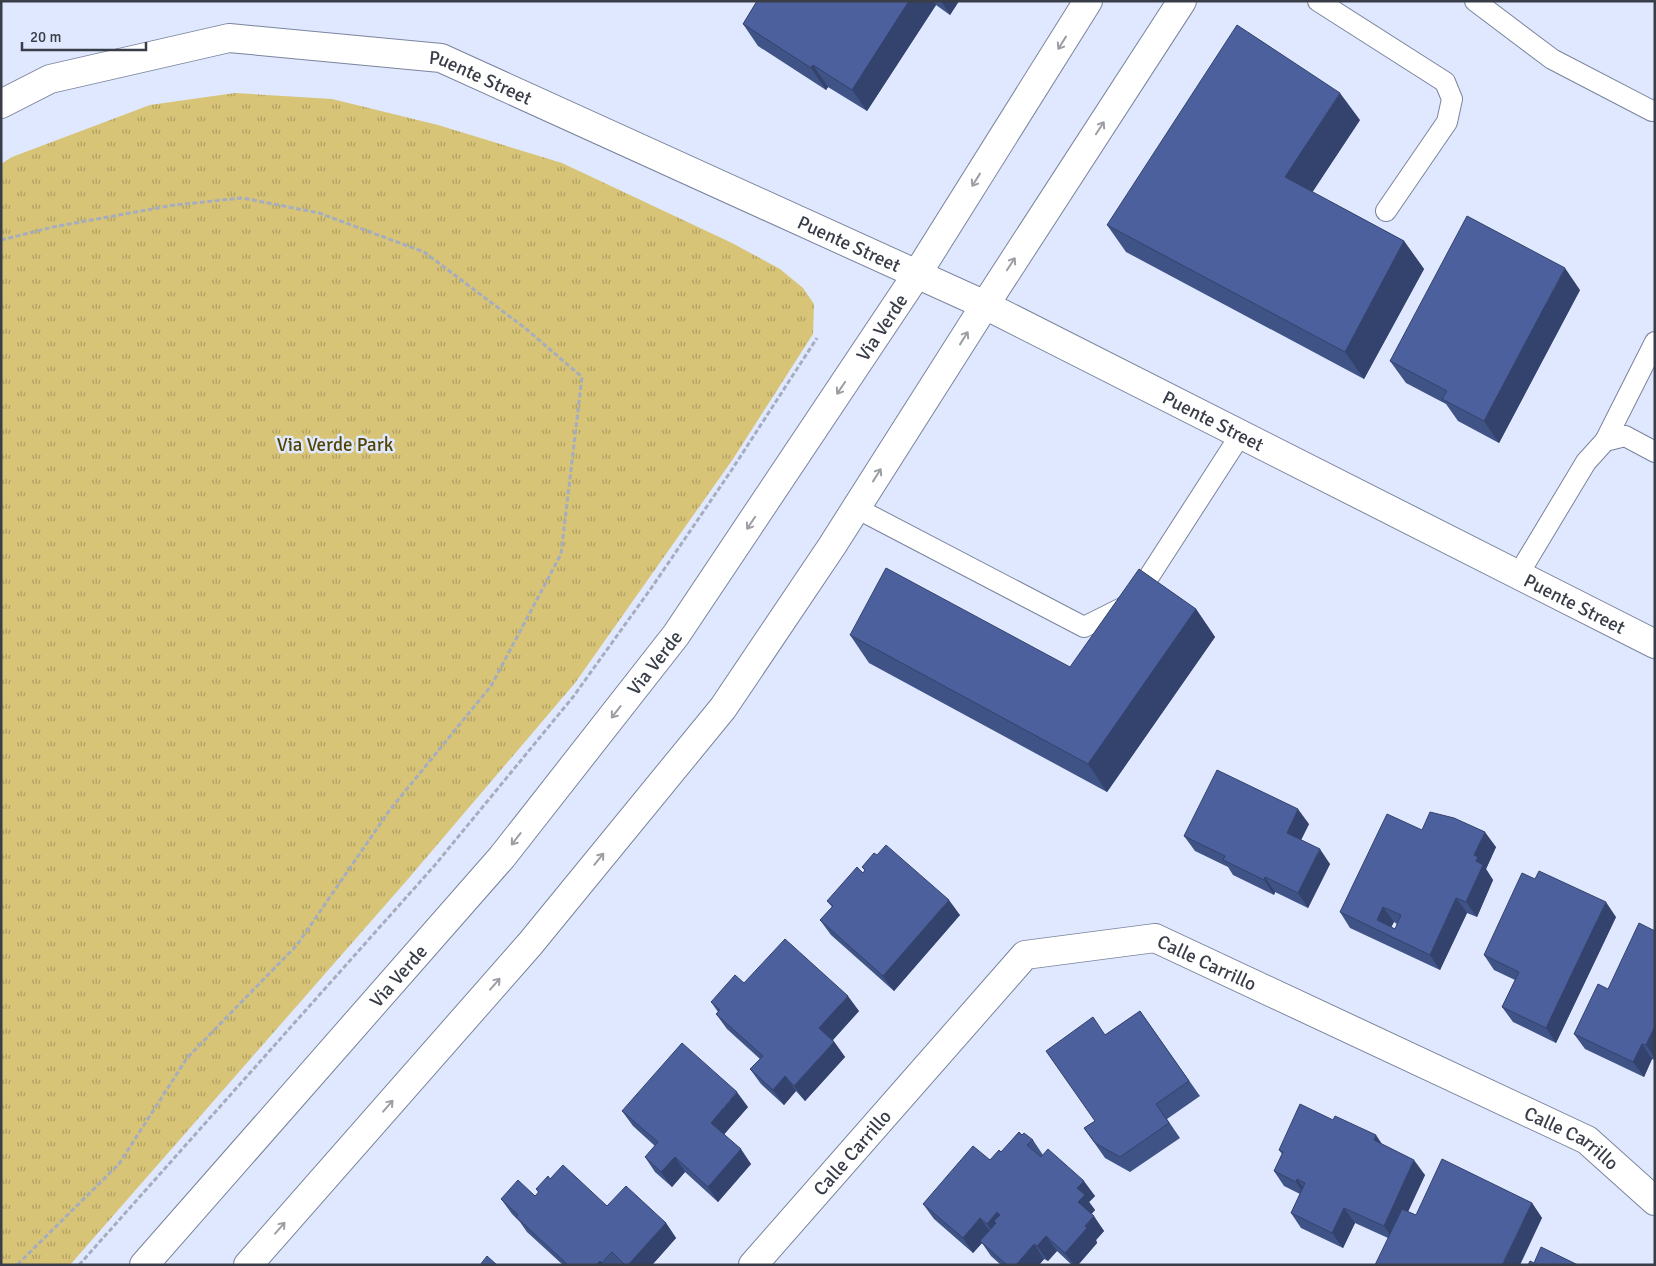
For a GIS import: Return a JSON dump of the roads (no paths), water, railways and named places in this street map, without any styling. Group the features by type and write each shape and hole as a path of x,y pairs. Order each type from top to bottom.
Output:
{"main road":[{"name":"Via Verde","path":"144,1265 502,856 676,635 917,274 1088,1"},
{"path":"248,1265 530,944 723,708 856,508 984,305 1182,1"},
{"name":"Puente Street","path":"1,104 50,79 229,38 441,58 984,305 1655,644"},
{"name":"Calle Carrillo","path":"753,1265 1025,955 1155,938 1587,1140 1655,1200"}],"lane":[{"path":"1318,1 1444,82 1452,99 1447,122 1386,210"},
{"path":"1475,1 1552,59 1652,111"},
{"path":"1518,575 1586,462 1605,441 1655,342"},
{"path":"856,508 1084,627 1132,603 1240,434"},
{"path":"1605,441 1625,436 1655,452"}],"park label":[{"name":"Via Verde Park","path":"335,444"}]}
